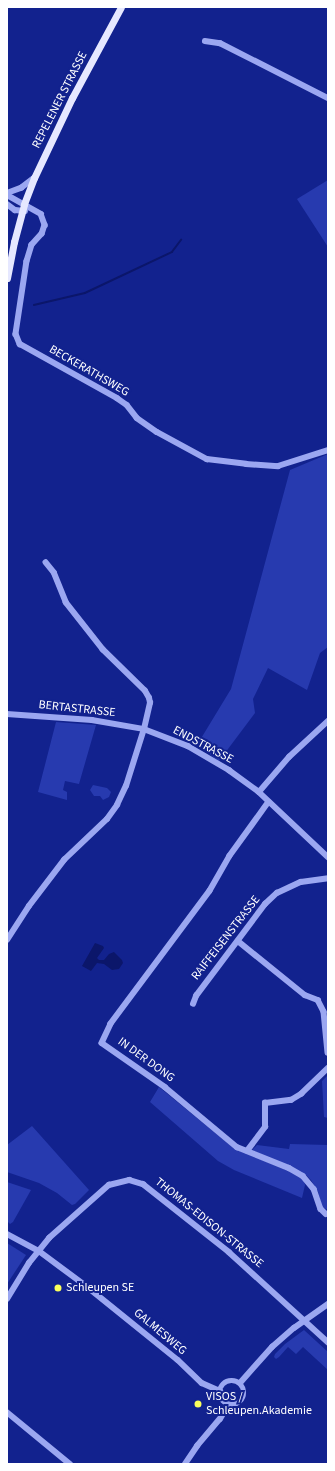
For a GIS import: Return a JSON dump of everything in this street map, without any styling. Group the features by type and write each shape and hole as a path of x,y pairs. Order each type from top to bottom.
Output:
{"main road":[{"name":"REPELENER STRASSE","path":"7,278 23,208 34,178 72,98 121,7"}],"street":[{"path":"205,41 220,43 328,98"},
{"path":"23,208 7,194 21,188 34,178"},
{"path":"7,204 23,208"},
{"name":"BECKERATHSWEG","path":"23,208 41,214 45,225 42,234 32,245 26,261 16,334 20,344 117,398 127,405 138,418 157,432 208,459 278,466 328,450"},
{"path":"7,940 29,906 64,860 107,819 117,805 126,786 144,729 150,698 145,691 103,650 66,603 54,573 46,563"},
{"name":"BERTASTRASSE","path":"7,714 92,720 144,729"},
{"path":"259,792 289,757 328,722"},
{"name":"ENDSTRASSE","path":"144,729 173,740 206,756 229,770 259,792 328,857"},
{"name":"IN DER DONG","path":"269,802 230,856 210,891 111,1024 102,1043 165,1087 237,1147 289,1168 303,1176 314,1189 320,1209 326,1214"},
{"name":"RAIFFEISENSTRASSE","path":"193,1004 196,996 265,904 277,893 301,882 328,878"},
{"path":"238,941 305,995 318,1000 324,1012 328,1053"},
{"path":"247,1151 265,1127 265,1103 291,1100 301,1094 328,1068"},
{"name":"THOMAS-EDISON-STRASSE","path":"7,1299 38,1251 49,1238 108,1185 129,1180 143,1184 229,1252 328,1342"},
{"name":"GALMESWEG","path":"7,1234 38,1251 106,1300 178,1360 202,1383 220,1391"},
{"path":"240,1383 272,1347 305,1320 328,1304"},
{"path":"228,1382 240,1383 245,1392 242,1400 236,1405 228,1404 221,1398 220,1391 222,1386 228,1382"},
{"path":"185,1464 197,1446 220,1419 228,1404"},
{"path":"7,1412 70,1464"}],"shaded area":[{"path":"328,180 328,247 297,199"},
{"path":"328,454 328,647 320,653 307,690 268,668 253,699 255,713 219,761 197,745 231,689 290,470"},
{"path":"56,722 96,725 79,784 65,781 63,790 67,792 67,800 38,792"},
{"path":"93,785 107,788 111,792 109,797 103,800 100,796 94,796 90,790"},
{"path":"95,943 103,946 104,948 97,958 99,960 104,960 109,954 114,952 123,963 119,969 112,970 104,964 97,963 91,971 82,966"},
{"path":"328,1075 328,1118 324,1117 322,1081"},
{"path":"159,1087 235,1149 298,1175 304,1180 305,1185 302,1198 234,1170 218,1161 150,1102"},
{"path":"32,1126 89,1190 75,1204 72,1205 57,1193 39,1183 7,1172 7,1145"},
{"path":"290,1144 328,1145 328,1210 322,1207 318,1192 311,1180 305,1174 252,1150 257,1145 289,1149"},
{"path":"7,1182 31,1190 13,1222 10,1224 7,1221"},
{"path":"7,1243 26,1255 7,1284"},
{"path":"304,1330 328,1352 328,1370 303,1347 296,1354 288,1347 279,1357 276,1359 274,1357 285,1344"}],"waterway":[{"path":"34,305 85,293 172,252 181,240"}],"place":[{"name":"Schleupen SE","path":"58,1288"},
{"name":"VISOS / Schleupen.Akademie","path":"198,1404"}]}
